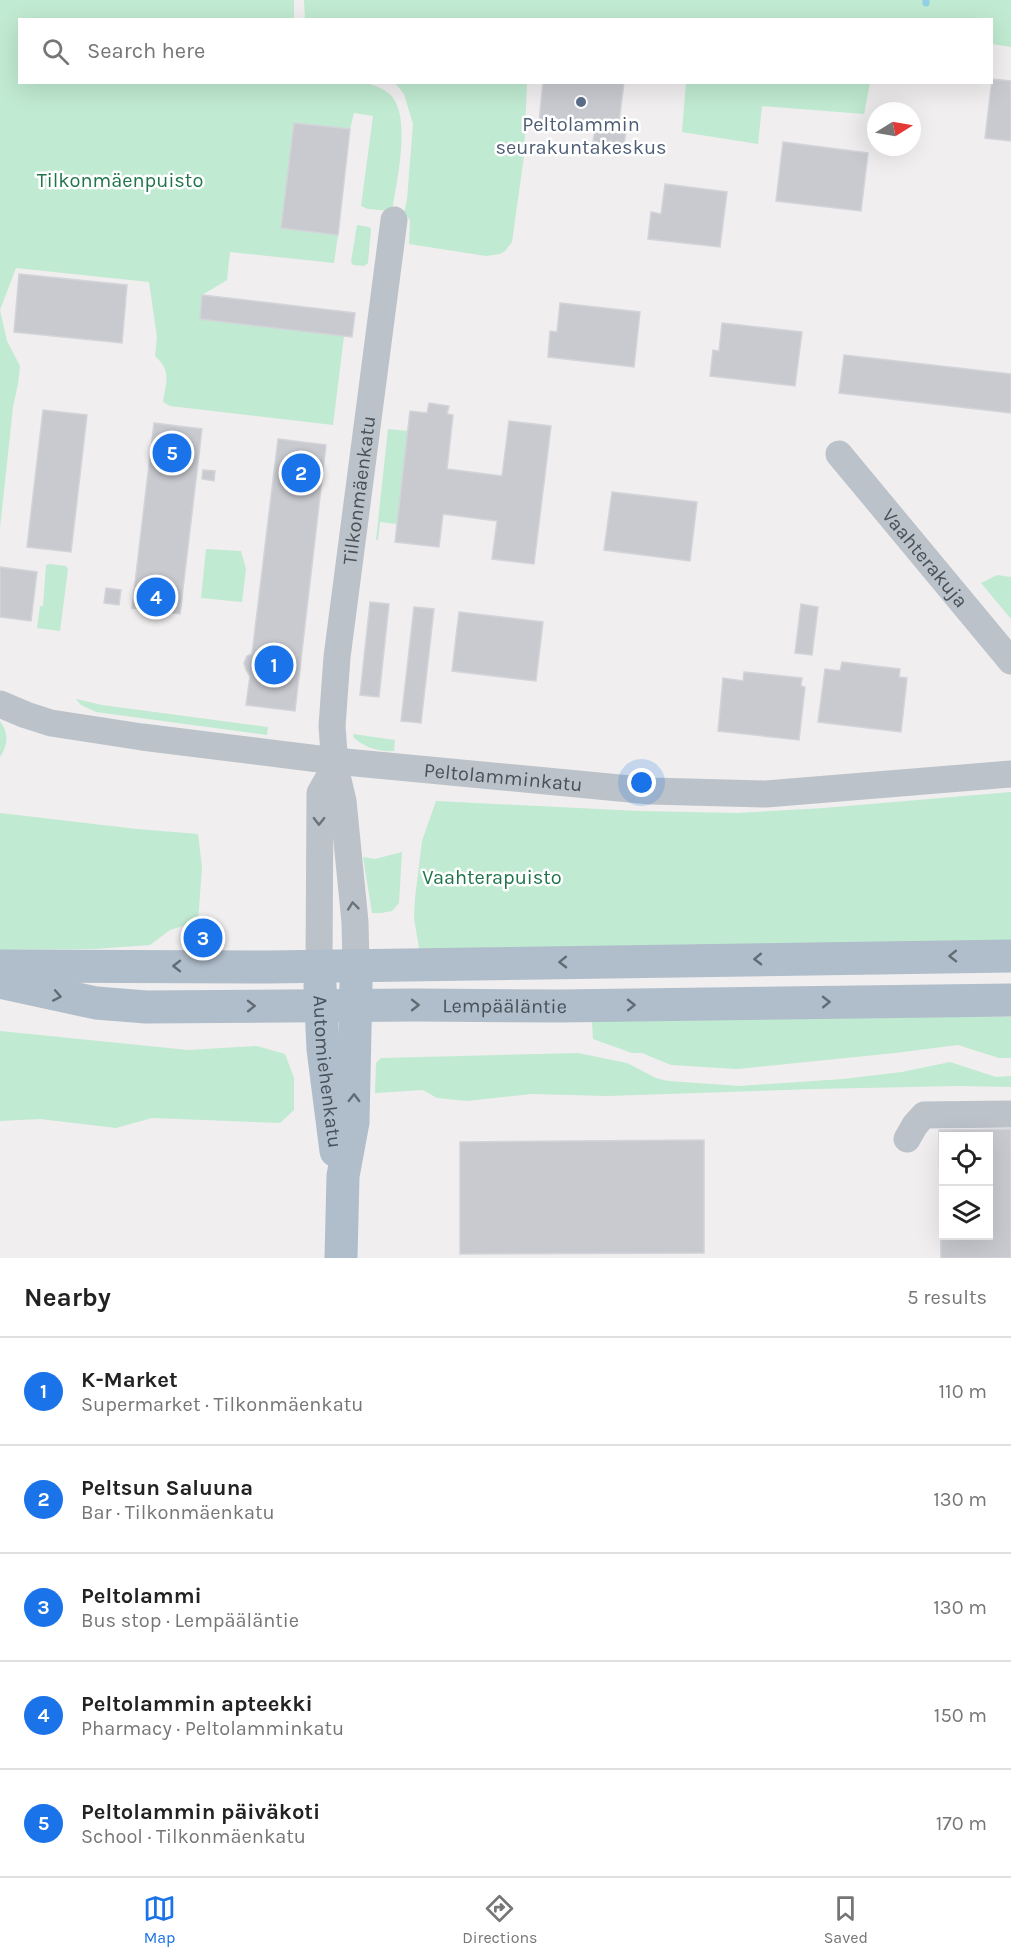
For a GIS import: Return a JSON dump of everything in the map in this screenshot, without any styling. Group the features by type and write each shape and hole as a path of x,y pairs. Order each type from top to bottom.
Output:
{"main road":[{"name":"Lempääläntie","path":"0,966 319,966 1011,956"},
{"name":"Tilkonmäenkatu","path":"356,964 356,1005"},
{"name":"Automiehenkatu","path":"319,966 323,1049 338,1162 343,1176"},
{"name":"Lempääläntie","path":"0,982 53,995 106,1004 198,1007 560,1006 1011,1000"},
{"name":"Automiehenkatu","path":"341,1258 343,1176 353,1122 356,1005"}],"street":[{"name":"Tilkonmäenkatu","path":"356,964 344,812 335,764 332,726 337,657 394,220"},
{"name":"Vaahterakuja","path":"839,454 1011,661"},
{"name":"Peltolamminkatu","path":"0,704 51,723 335,764 640,790 766,794 1011,774"},
{"path":"319,966 320,793 335,764"},
{"path":"907,1139 924,1115 1011,1114"}],"green space":[{"name":"Tilkonmäenpuisto","path":"0,0 294,0 294,18 18,18 18,84 371,84 385,90 395,101 400,114 402,130 392,211 368,209 361,206 373,116 354,113 350,129 295,123 282,228 338,235 334,263 230,252 227,280 202,295 200,319 344,336 333,425 170,406 163,402 167,377 164,367 155,356 157,337 149,282 16,268 0,310"},
{"path":"304,0 1011,0 1011,47 993,44 993,18 305,18"},
{"path":"396,84 527,84 524,156 512,242 505,251 486,256 409,244 410,220 404,213 413,124 404,94"},
{"path":"686,84 870,84 864,114 762,106 758,144 682,132"},
{"path":"357,225 371,229 368,263 364,266 353,265 351,262"},
{"path":"0,310 7,341 20,366 13,407 0,528"},
{"path":"388,429 408,431 397,524 380,522 378,540 376,540"},
{"path":"206,549 241,551 246,569 242,602 201,598"},
{"path":"46,565 66,566 68,569 60,631 37,628 40,606 43,606"},
{"path":"997,575 1011,577 1011,619 981,583"},
{"path":"76,699 102,705 268,727 267,735 96,712 81,705"},
{"path":"0,721 5,730 6,739 5,748 0,757"},
{"path":"353,734 395,740 394,751 368,747 354,738"},
{"name":"Vaahterapuisto","path":"1011,792 1011,942 432,950 419,948 414,918 415,898 422,841 436,801 639,811 737,813"},
{"path":"0,813 198,834 202,867 198,921 170,930 150,945 94,949 0,950"},
{"path":"402,852 399,903 392,911 372,913 363,857 375,859"},
{"path":"643,1014 901,1014 1011,1017 1011,1058 999,1058 958,1045 737,1069 671,1065 642,1053 632,1053 593,1039 592,1022"},
{"path":"0,1031 188,1050 257,1046 285,1054 294,1078 294,1110 280,1123 152,1118 116,1128 40,1119 0,1121"},
{"path":"578,1053 627,1063 656,1078 668,1081 740,1086 843,1079 902,1072 950,1062 996,1077 1011,1076 1011,1087 814,1089 608,1096 532,1094 467,1101 437,1098 423,1090 375,1093 376,1063 381,1058"}],"building":[{"path":"993,79 1011,81 1011,141 985,138"},
{"name":"Peltolammin seurakuntakeskus","path":"543,84 624,84 618,130 626,131 624,146 593,142 595,129 539,122"},
{"path":"294,123 350,129 338,235 281,228"},
{"path":"783,142 867,153 861,211 776,201"},
{"path":"665,184 727,192 720,247 648,239 651,212 661,214"},
{"path":"19,274 127,285 122,343 14,332"},
{"path":"202,295 355,313 352,337 200,319"},
{"path":"560,303 640,312 634,367 548,357 550,331 557,332"},
{"path":"722,323 802,332 795,386 710,376 713,350 719,351"},
{"path":"844,355 1011,374 1011,413 839,393"},
{"path":"429,403 449,406 447,414 453,415 447,469 502,476 509,421 551,426 534,564 492,559 497,521 443,514 439,547 395,542 410,411 427,413"},
{"path":"43,410 87,415 71,552 27,547"},
{"path":"154,423 202,429 180,614 132,608"},
{"path":"278,439 326,445 295,711 246,705 250,676 244,663 247,656 252,654"},
{"path":"203,470 215,471 214,481 202,479"},
{"path":"612,492 697,502 690,561 604,550"},
{"path":"0,567 37,572 31,621 0,617"},
{"path":"106,588 121,590 119,605 104,603"},
{"path":"370,602 389,604 379,697 360,695"},
{"path":"801,604 818,607 812,655 795,653"},
{"path":"414,607 434,609 421,723 401,721"},
{"path":"459,612 543,622 536,681 452,671"},
{"path":"842,662 900,669 899,677 907,678 901,732 818,722 825,669 840,671"},
{"path":"744,672 802,678 801,686 805,687 799,740 718,731 723,678 743,681"},
{"path":"1011,1129 1011,1258 941,1258 941,1240 993,1240 993,1132 939,1132 939,1130"},
{"path":"704,1140 704,1253 460,1254 460,1142"}],"place":[{"name":"Peltolammin seurakuntakeskus","path":"581,102"},
{"name":"Peltolammin päiväkoti","path":"172,453"},
{"name":"Peltsun Saluuna","path":"301,473"},
{"name":"Peltolammin apteekki","path":"156,597"},
{"name":"K-Market","path":"274,665"},
{"name":"Peltolammi","path":"203,938"}]}
